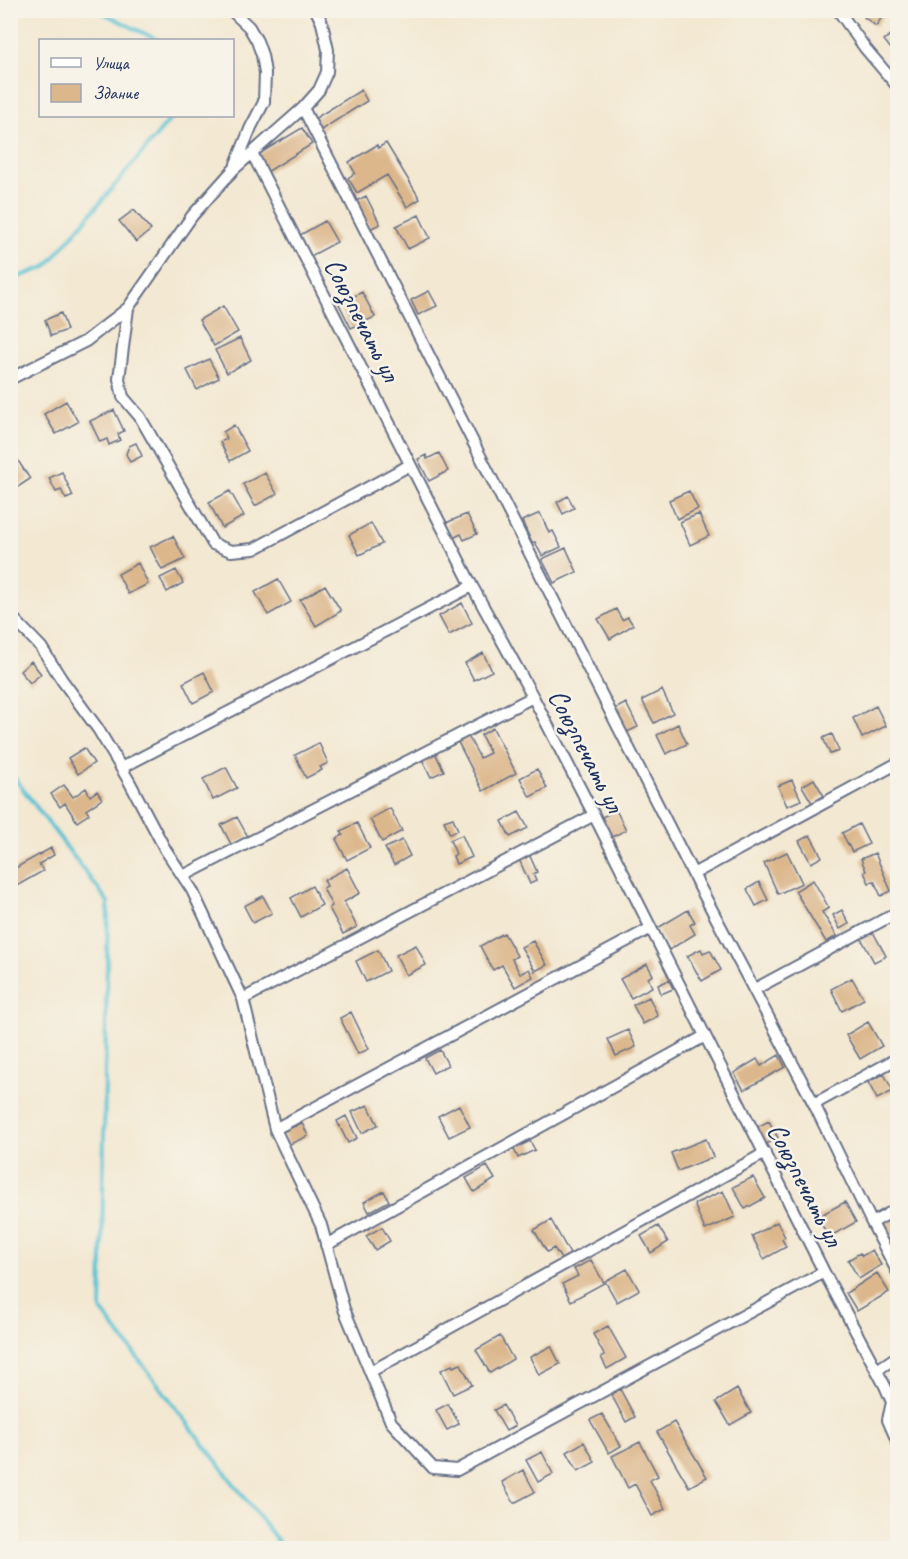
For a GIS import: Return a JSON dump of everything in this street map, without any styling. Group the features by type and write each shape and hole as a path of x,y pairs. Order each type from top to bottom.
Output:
{"street":[{"path":"231,10 249,27 257,41 265,73 264,102 234,169"},
{"path":"10,379 86,341 128,308 192,216 234,169 303,108 319,90 327,72 328,50 322,23 316,10"},
{"path":"838,10 897,87"},
{"name":"Союзпечать ул","path":"303,108 693,874 814,1104 897,1273"},
{"name":"Союзпечать ул","path":"252,153 472,586 594,815 824,1272 877,1370 892,1402 888,1420 897,1443"},
{"path":"128,308 118,379 123,397 140,417 213,544 231,551 254,549 410,465"},
{"path":"121,768 472,586"},
{"path":"11,617 41,647 98,729 165,849 192,890 243,999 275,1129 321,1226 344,1309 370,1372 391,1422 433,1468 457,1470 824,1272"},
{"path":"183,876 533,697"},
{"path":"693,874 897,763"},
{"path":"243,999 594,815"},
{"path":"755,989 897,912"},
{"path":"275,1129 651,928"},
{"path":"326,1245 705,1036"},
{"path":"814,1104 897,1058"},
{"path":"370,1372 765,1154"},
{"path":"872,1223 897,1208"},
{"path":"877,1370 897,1356"}],"building":[{"path":"868,10 887,10 876,26 864,17"},
{"path":"895,32 898,35 898,58 884,40"},
{"path":"361,90 367,101 321,130 314,119"},
{"path":"302,128 312,144 267,172 257,155"},
{"path":"386,143 420,199 407,207 387,175 357,193 348,178 355,173 349,162 377,145 378,148"},
{"path":"366,196 380,224 370,229 356,201"},
{"path":"134,210 151,230 136,242 119,221"},
{"path":"419,215 430,238 408,249 396,226"},
{"path":"325,221 337,242 311,256 300,235"},
{"path":"429,291 437,306 418,315 411,300"},
{"path":"362,292 375,317 351,328 339,304"},
{"path":"223,306 238,332 214,346 199,320"},
{"path":"61,313 67,330 51,336 45,320"},
{"path":"240,338 251,360 227,373 215,350"},
{"path":"209,359 219,378 197,390 187,370"},
{"path":"66,401 78,422 56,434 44,414"},
{"path":"114,410 124,431 118,434 120,440 109,445 107,439 100,442 90,421"},
{"path":"234,425 248,451 230,461 220,442 227,439 223,432"},
{"path":"136,443 142,456 130,462 126,454 129,446"},
{"path":"439,453 448,471 429,481 418,459 426,455 427,459"},
{"path":"17,459 30,479 10,492 10,463"},
{"path":"62,472 73,496 66,499 61,490 56,492 49,478"},
{"path":"265,473 277,494 255,506 243,484"},
{"path":"230,491 244,516 222,528 209,502"},
{"path":"689,491 698,509 677,519 669,500"},
{"path":"568,496 574,508 563,514 557,502"},
{"path":"540,513 549,533 553,531 561,547 542,556 535,542 532,543 522,521"},
{"path":"467,514 477,534 464,540 461,534 453,538 446,523"},
{"path":"699,514 709,536 690,545 680,522"},
{"path":"371,523 382,544 359,555 349,535"},
{"path":"173,536 185,559 162,570 150,547"},
{"path":"566,548 577,572 554,583 542,559"},
{"path":"138,563 148,584 128,594 118,574"},
{"path":"176,570 183,583 167,592 160,578"},
{"path":"278,579 291,602 268,615 255,592"},
{"path":"325,585 341,611 316,626 300,600"},
{"path":"462,603 472,623 449,635 439,616"},
{"path":"616,609 622,620 628,617 633,625 610,639 598,619"},
{"path":"483,653 492,671 474,680 465,663"},
{"path":"31,661 41,674 30,683 20,671"},
{"path":"204,672 214,692 193,703 183,683"},
{"path":"662,690 673,713 654,723 642,700"},
{"path":"626,703 638,727 627,732 615,709"},
{"path":"876,706 886,726 862,738 853,718"},
{"path":"678,724 687,744 666,754 657,735"},
{"path":"493,728 516,773 483,791 458,742 468,736 480,758 490,753 481,735"},
{"path":"832,734 839,751 830,754 823,738"},
{"path":"319,743 328,763 320,767 322,770 306,778 295,755"},
{"path":"84,748 94,763 78,774 68,758"},
{"path":"435,753 444,771 431,777 422,759"},
{"path":"226,767 237,788 213,800 203,779"},
{"path":"537,769 547,788 530,797 520,778"},
{"path":"814,779 824,796 812,803 802,786"},
{"path":"792,780 801,800 787,806 778,786"},
{"path":"64,785 73,797 86,788 90,796 97,791 102,799 86,810 89,814 77,822 65,803 60,807 51,794"},
{"path":"390,808 402,831 382,842 370,819"},
{"path":"616,810 626,830 610,838 600,818"},
{"path":"519,812 528,828 510,837 502,821"},
{"path":"237,817 248,837 232,846 221,825"},
{"path":"453,818 458,830 450,834 444,821"},
{"path":"357,823 370,848 347,860 336,839 343,835 341,831"},
{"path":"859,824 869,844 852,852 842,833"},
{"path":"462,835 472,857 456,864 453,856 456,854 450,840"},
{"path":"810,835 822,857 811,863 799,841"},
{"path":"402,840 410,856 394,865 385,848"},
{"path":"51,848 54,855 39,864 43,871 13,888 10,884 10,871"},
{"path":"787,852 802,883 778,894 764,863"},
{"path":"875,853 891,891 881,896 874,881 869,883 861,859"},
{"path":"529,854 537,872 533,874 536,881 530,884 519,859"},
{"path":"347,868 360,893 344,902 357,927 343,934 329,908 332,906 323,888 327,886 324,880"},
{"path":"813,880 829,908 822,912 837,936 826,942 795,891"},
{"path":"759,882 768,900 756,906 747,889"},
{"path":"312,886 322,905 301,917 291,898"},
{"path":"263,896 272,913 253,923 244,906"},
{"path":"688,910 695,922 690,925 695,934 669,950 656,929"},
{"path":"842,910 849,924 840,929 833,915"},
{"path":"873,932 886,956 874,962 861,938"},
{"path":"504,933 517,956 512,959 520,974 529,969 533,977 515,987 502,965 493,970 480,946"},
{"path":"533,941 547,965 535,971 521,947"},
{"path":"416,945 426,965 406,975 396,955"},
{"path":"701,949 703,953 710,950 721,970 702,981 687,956"},
{"path":"378,950 388,971 366,982 356,961"},
{"path":"647,964 653,975 648,978 652,987 631,998 620,979"},
{"path":"852,978 864,999 842,1011 831,989"},
{"path":"669,980 673,989 661,994 658,985"},
{"path":"649,997 658,1016 643,1024 633,1005"},
{"path":"351,1012 369,1049 358,1054 340,1018"},
{"path":"868,1022 882,1046 860,1059 846,1035"},
{"path":"628,1030 636,1047 616,1056 608,1039"},
{"path":"440,1050 448,1065 433,1073 425,1058"},
{"path":"779,1055 785,1067 744,1090 734,1073 757,1059 761,1066"},
{"path":"884,1074 893,1091 877,1099 868,1082"},
{"path":"368,1105 378,1125 362,1133 352,1112"},
{"path":"459,1105 470,1127 449,1137 438,1116"},
{"path":"346,1116 357,1138 348,1143 337,1121"},
{"path":"769,1121 778,1138 764,1145 755,1128"},
{"path":"302,1123 308,1136 288,1145 282,1132"},
{"path":"706,1139 713,1157 678,1171 671,1153"},
{"path":"530,1141 535,1150 518,1158 514,1149"},
{"path":"487,1166 495,1179 474,1192 466,1178"},
{"path":"753,1177 765,1198 745,1209 733,1187"},
{"path":"384,1191 389,1201 369,1212 364,1202"},
{"path":"723,1191 735,1217 705,1230 694,1204"},
{"path":"845,1202 856,1222 829,1237 817,1217"},
{"path":"898,1214 898,1239 889,1244 878,1224"},
{"path":"551,1220 570,1254 561,1259 554,1248 547,1252 534,1230"},
{"path":"777,1222 785,1237 782,1239 786,1247 764,1259 752,1236"},
{"path":"658,1226 668,1242 651,1253 641,1236"},
{"path":"382,1227 390,1241 375,1250 366,1236"},
{"path":"872,1250 881,1265 859,1279 848,1260 860,1253 862,1256"},
{"path":"591,1260 604,1283 571,1301 562,1284 578,1276 574,1269"},
{"path":"627,1269 639,1290 617,1302 605,1281"},
{"path":"877,1273 889,1292 857,1311 846,1293"},
{"path":"608,1326 626,1358 607,1369 601,1357 604,1355 593,1334"},
{"path":"500,1336 513,1359 490,1373 476,1350"},
{"path":"551,1346 560,1364 539,1375 530,1357"},
{"path":"461,1364 472,1385 453,1394 441,1370"},
{"path":"620,1389 635,1417 626,1422 611,1394"},
{"path":"737,1389 751,1413 730,1425 716,1402"},
{"path":"448,1404 459,1424 447,1430 436,1410"},
{"path":"503,1405 515,1426 506,1431 494,1410"},
{"path":"602,1414 621,1446 609,1453 590,1420"},
{"path":"674,1422 707,1477 689,1487 657,1432"},
{"path":"584,1442 595,1462 578,1471 567,1452"},
{"path":"640,1442 658,1476 650,1480 665,1509 652,1516 635,1484 628,1488 612,1456"},
{"path":"542,1452 553,1474 538,1482 526,1460"},
{"path":"523,1470 535,1492 514,1503 502,1482"}],"waterway":[{"path":"97,10 156,39"},
{"path":"10,280 46,267 172,117"},
{"path":"10,772 108,902 101,1310 283,1548"}]}
